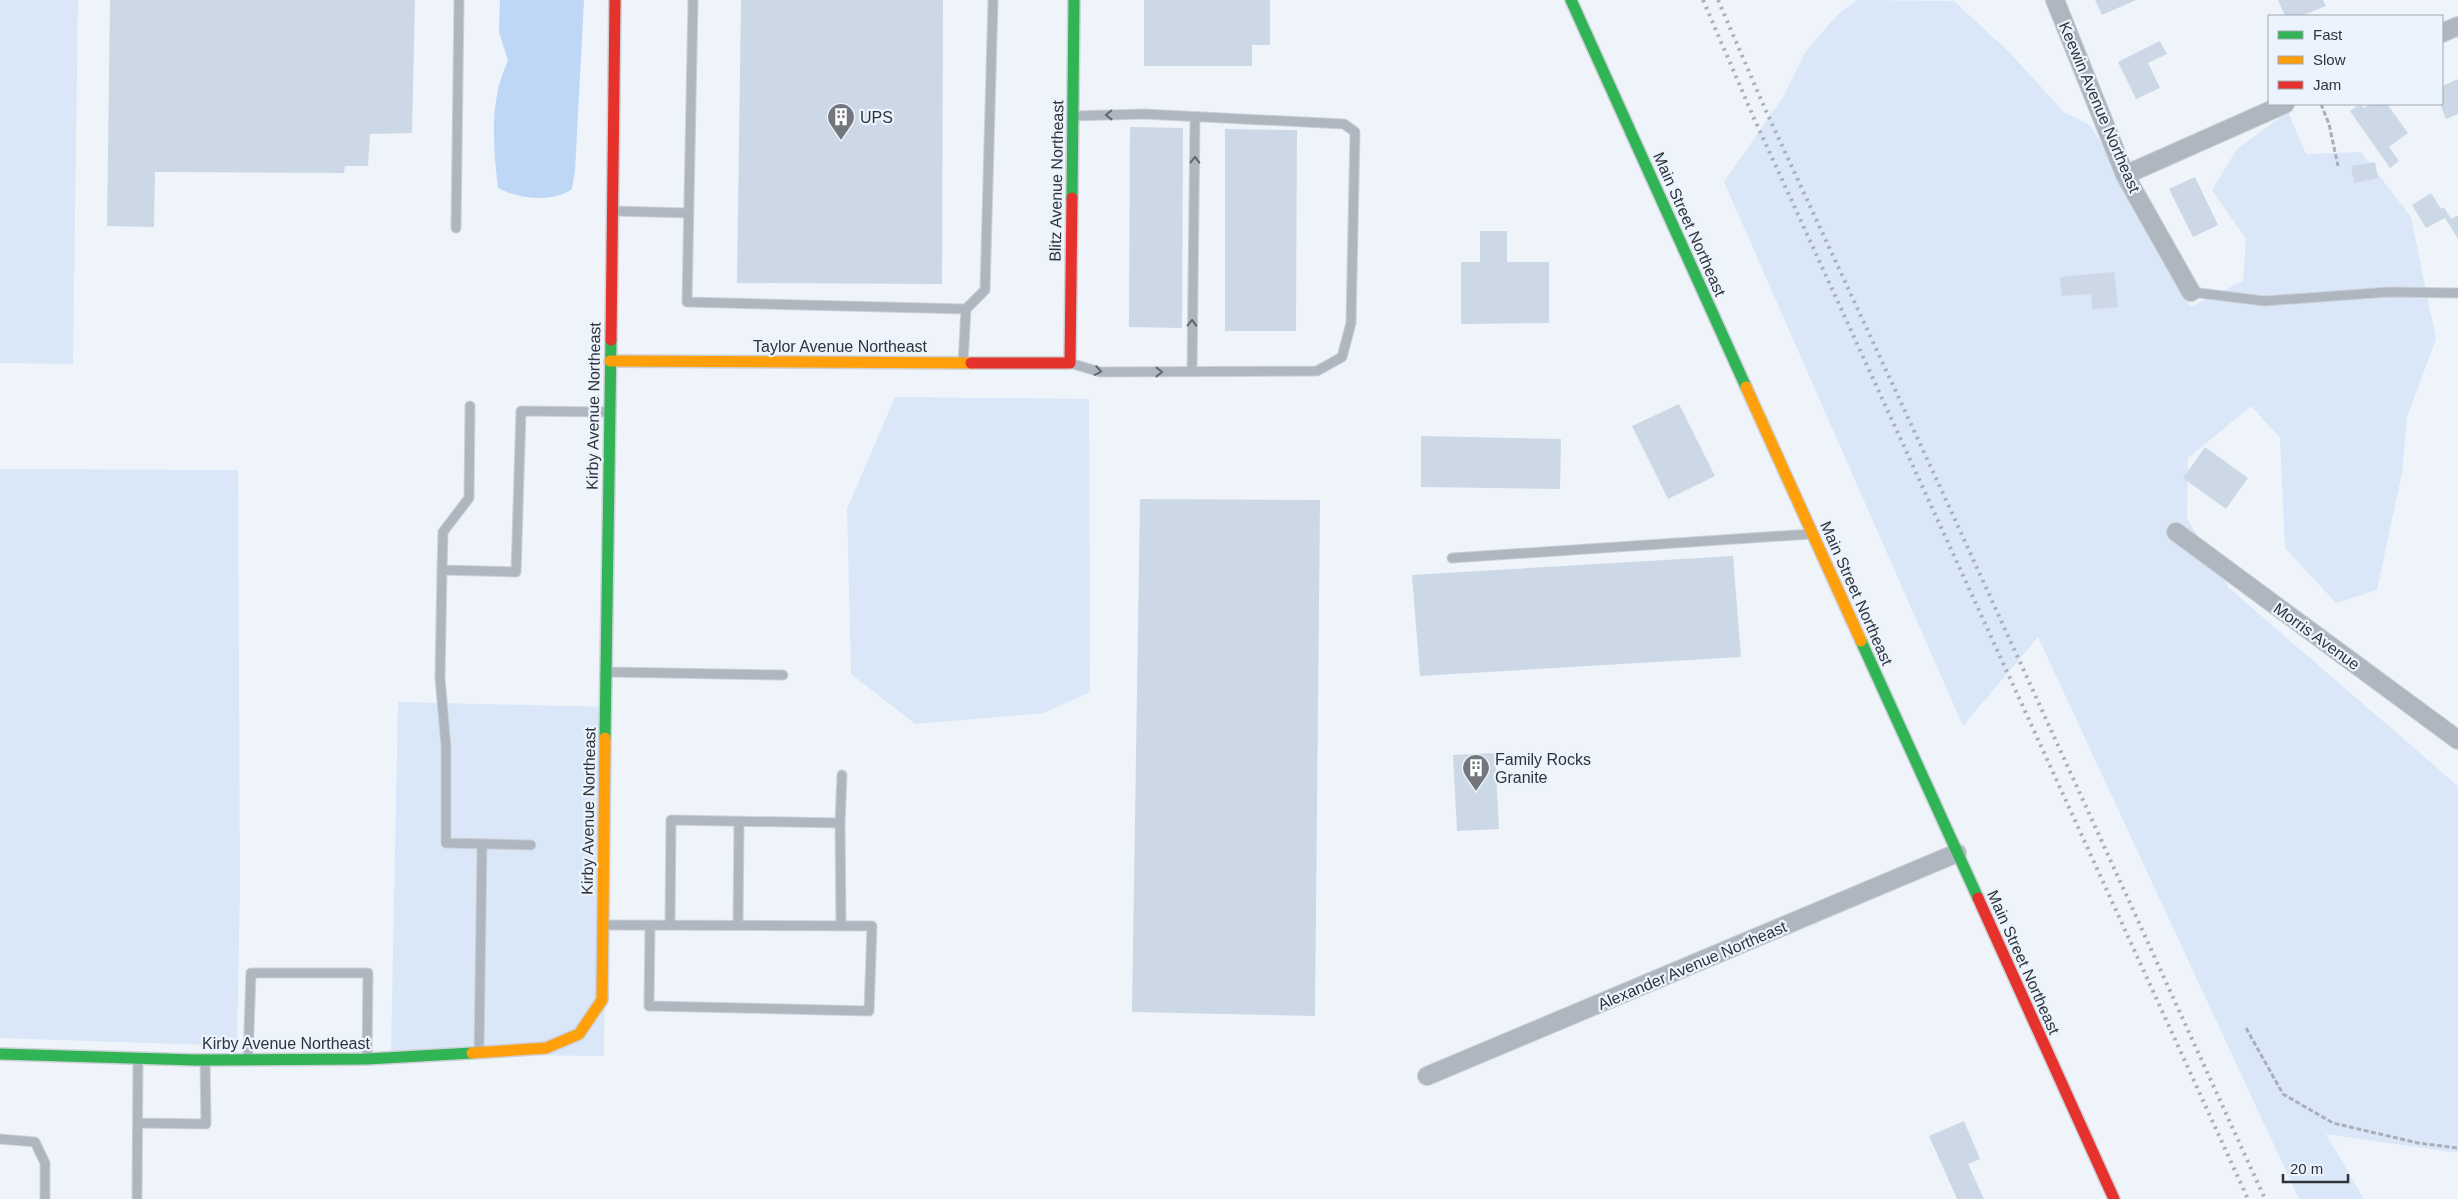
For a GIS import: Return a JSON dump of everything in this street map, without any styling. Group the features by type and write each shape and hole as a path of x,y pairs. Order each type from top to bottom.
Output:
{"street":[{"name":"Kirby Avenue Northeast","path":"0,1054 205,1060 367,1059 546,1048 579,1034 602,1000 608,412 615,0"},
{"name":"Blitz Avenue Northeast","path":"1070,363 1074,0"},
{"name":"Main Street Northeast","path":"1572,0 2114,1199"},
{"name":"Keewin Avenue Northeast","path":"2055,0 2125,175 2191,292"},
{"path":"2443,33 2458,26"},
{"path":"2125,175 2283,105"},
{"name":"Taylor Avenue Northeast","path":"610,361 1070,363"},
{"name":"Morris Avenue","path":"2176,532 2458,740"},
{"name":"Alexander Avenue Northeast","path":"1427,1076 1957,853"}],"lane":[{"path":"456,228 458,0"},
{"path":"693,0 687,302 966,309"},
{"path":"963,363 966,309 985,290 993,0"},
{"path":"1070,363 1100,372 1317,371 1342,357 1351,324 1354,141 1354,132 1344,124 1144,114 1073,116"},
{"path":"1192,372 1195,117"},
{"path":"612,211 688,213"},
{"path":"2191,292 2264,301 2389,292 2458,293"},
{"path":"470,406 468,498 444,532 440,678 446,747 446,843 531,845"},
{"path":"442,570 516,572 521,410 608,412"},
{"path":"1452,558 1813,534"},
{"path":"606,672 783,675"},
{"path":"841,926 840,823 842,775"},
{"path":"670,925 671,820 840,823"},
{"path":"738,925 739,821"},
{"path":"478,1053 482,844"},
{"path":"603,925 650,925 738,925 872,926 869,1011 649,1006 650,925"},
{"path":"248,1059 251,973 368,973 367,1059"},
{"path":"137,1199 138,1058"},
{"path":"138,1123 206,1124 205,1060"},
{"path":"0,1139 35,1142 45,1163 45,1199"}],"path":[{"path":"2321,105 2329,124 2338,166"},
{"path":"2246,1028 2283,1094 2333,1123 2418,1143 2458,1148"}],"shaded area":[{"path":"0,0 78,0 73,364 0,363"},
{"path":"1857,0 1954,1 2009,52 2064,112 2090,125 2149,224 2190,307 2243,281 2246,239 2212,190 2237,149 2288,112 2306,154 2361,152 2411,217 2436,339 2407,417 2402,473 2377,590 2336,603 2285,548 2280,438 2251,406 2188,458 2187,518 2229,588 2458,786 2458,1153 2326,1134 2364,1199 2299,1199 2038,637 1963,726 1724,182 1783,97 1806,51 1838,14"},
{"path":"895,397 1089,399 1090,692 1044,713 915,724 851,674 847,509"},
{"path":"0,469 238,470 240,886 237,1046 0,1038"},
{"path":"398,702 608,707 604,1056 391,1053"}],"water":[{"path":"500,0 584,0 575,171 572,189 555,196 546,198 525,197 498,188 494,139 495,107 502,76 508,61 499,32"}],"building":[{"path":"110,0 415,0 412,133 370,134 368,166 345,166 344,173 155,172 154,227 107,226"},
{"name":"UPS","path":"741,0 943,0 942,284 737,283"},
{"path":"1144,0 1270,0 1270,45 1252,45 1252,66 1144,66"},
{"path":"2095,0 2136,0 2102,15"},
{"path":"2278,0 2323,0 2326,6 2304,15 2285,15"},
{"path":"2160,41 2167,54 2148,63 2160,88 2136,99 2118,62"},
{"path":"2458,79 2458,114 2446,119 2440,105 2443,105 2443,86"},
{"path":"2359,105 2364,108 2368,105 2388,105 2408,133 2389,147 2399,161 2390,168 2350,111"},
{"path":"1130,127 1183,128 1182,328 1129,327"},
{"path":"1225,129 1297,130 1296,331 1225,331"},
{"path":"2375,162 2378,178 2354,183 2351,166"},
{"path":"2195,177 2218,225 2193,237 2169,189"},
{"path":"2431,193 2441,209 2444,207 2451,219 2458,215 2458,239 2445,218 2426,228 2412,205"},
{"path":"1480,231 1507,231 1507,262 1549,262 1549,323 1461,324 1461,262 1480,262"},
{"path":"2114,272 2118,307 2092,309 2091,294 2062,296 2060,277"},
{"path":"1679,404 1715,476 1668,499 1632,426"},
{"path":"1421,436 1561,439 1560,489 1421,487"},
{"path":"2205,447 2248,478 2226,509 2183,478"},
{"path":"1140,499 1320,500 1315,1016 1132,1012"},
{"path":"1733,556 1741,657 1420,676 1412,575"},
{"name":"Family Rocks Granite","path":"1495,753 1499,829 1457,831 1453,755"},
{"path":"1964,1121 1980,1159 1968,1164 1984,1199 1957,1199 1929,1136"}],"railway":[{"path":"1703,0 1753,116 2248,1199"},
{"path":"1718,0 1766,111 2265,1199"}],"traffic: fast":[{"path":"1072,198 1074,0"},
{"path":"1571,0 1746,387"},
{"path":"605,738 611,340"},
{"path":"1861,641 1978,898"},
{"path":"0,1054 195,1060 367,1059 472,1053"}],"traffic: slow":[{"path":"610,361 971,363"},
{"path":"1746,387 1861,641"},
{"path":"472,1053 546,1048 579,1034 602,1000 605,738"}],"traffic: jam":[{"path":"611,340 615,0"},
{"path":"971,363 1070,363 1072,198"},
{"path":"1978,898 2114,1199"}],"place":[{"name":"UPS","path":"841,141"},
{"name":"Family Rocks Granite","path":"1476,792"}]}
